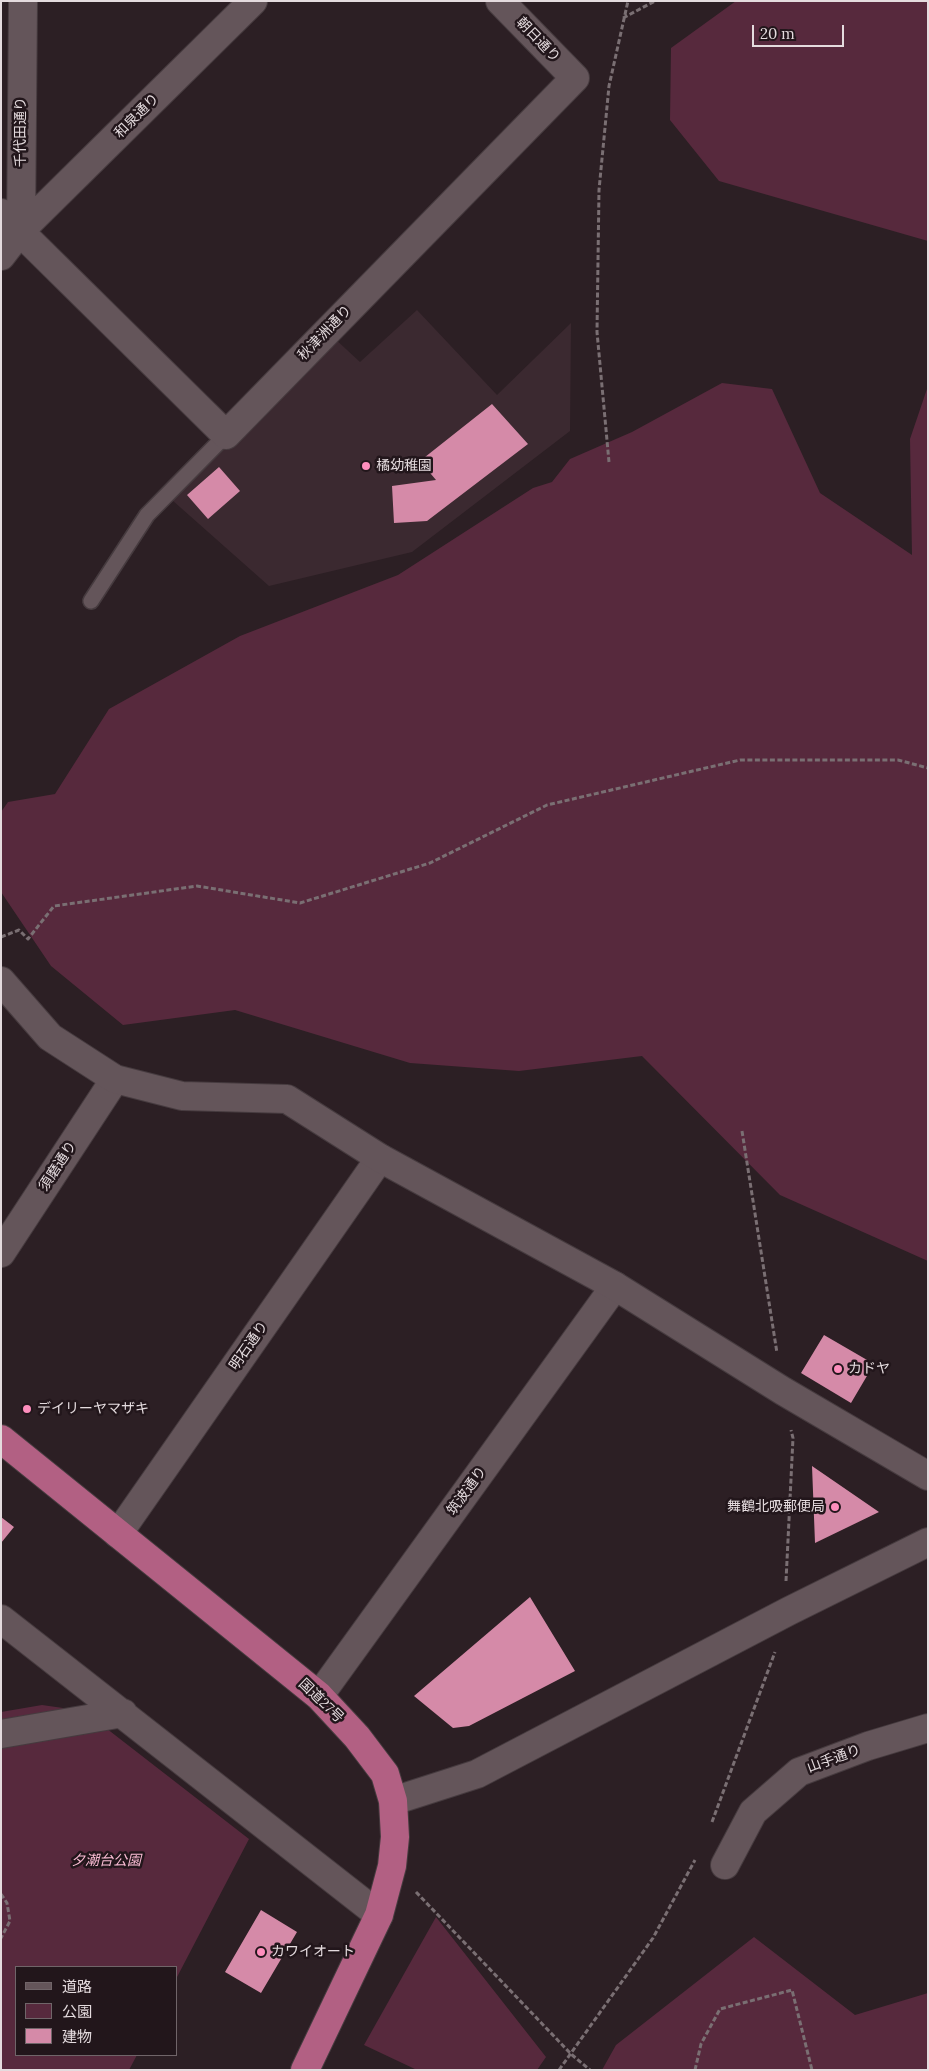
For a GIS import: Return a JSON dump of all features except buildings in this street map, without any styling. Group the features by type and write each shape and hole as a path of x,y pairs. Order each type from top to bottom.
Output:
{"highway":[{"name":"国道27号","path":"1,1439 319,1696 357,1737 385,1774 393,1801 396,1837 392,1866 379,1915 305,2070"}],"street":[{"name":"千代田通り","path":"21,230 23,1"},
{"name":"和泉通り","path":"21,230 253,1"},
{"name":"朝日通り","path":"500,1 575,78"},
{"name":"秋津洲通り","path":"226,434 575,78"},
{"path":"1,213 21,230 226,434"},
{"path":"1,256 21,230"},
{"path":"1,982 50,1037 115,1079 182,1096 287,1099 380,1158 615,1286 782,1390 928,1476"},
{"name":"須磨通り","path":"1,1254 115,1079"},
{"name":"明石通り","path":"118,1534 380,1158"},
{"name":"筑波通り","path":"319,1696 615,1286"},
{"path":"393,1801 476,1774 789,1611 928,1542"},
{"path":"1,1619 379,1915"},
{"path":"1,1734 123,1713"},
{"name":"山手通り","path":"725,1865 753,1812 799,1772 868,1746 928,1728"}],"lane":[{"name":"秋津洲通り","path":"91,601 147,515 226,434"}],"path":[{"path":"609,462 597,332 600,190 609,86 628,1"},
{"path":"623,18 655,1"},
{"path":"1,937 19,930 28,939 54,906 197,886 300,903 430,863 547,805 740,760 898,760 928,768"},
{"path":"710,1826 789,1611 785,1574 793,1438 782,1390 742,1131"},
{"path":"559,2070 653,1938 699,1853"},
{"path":"392,1866 571,2054 590,2070"},
{"path":"1,1894 7,1903 10,1921 1,1938"},
{"path":"695,2070 701,2044 720,2009 792,1990 812,2070"}],"shaded area":[{"name":"橘幼稚園","path":"417,310 497,395 571,323 570,431 412,552 269,586 172,500 333,337 360,362"}],"green space":[{"path":"736,1 928,1 928,241 719,181 670,120 671,48"},
{"path":"722,383 772,389 820,493 912,555 910,439 928,386 928,1261 780,1195 642,1056 519,1071 410,1063 235,1010 123,1025 51,966 1,892 1,812 8,802 55,794 109,709 240,636 398,575 533,488 552,482 570,459 632,432"},
{"name":"夕潮台公園","path":"42,1705 84,1711 249,1839 178,1975 178,1966 15,1966 15,2056 136,2056 129,2070 1,2070 1,1712"},
{"path":"436,1917 546,2057 537,2070 417,2070 364,2045"},
{"path":"754,1937 855,2015 928,1993 928,2070 602,2070 616,2045"}],"place":[{"name":"橘幼稚園","path":"366,466"},
{"name":"カドヤ","path":"838,1369"},
{"name":"デイリーヤマザキ","path":"27,1409"},
{"name":"舞鶴北吸郵便局","path":"835,1507"},
{"name":"カワイオート","path":"261,1952"}]}
